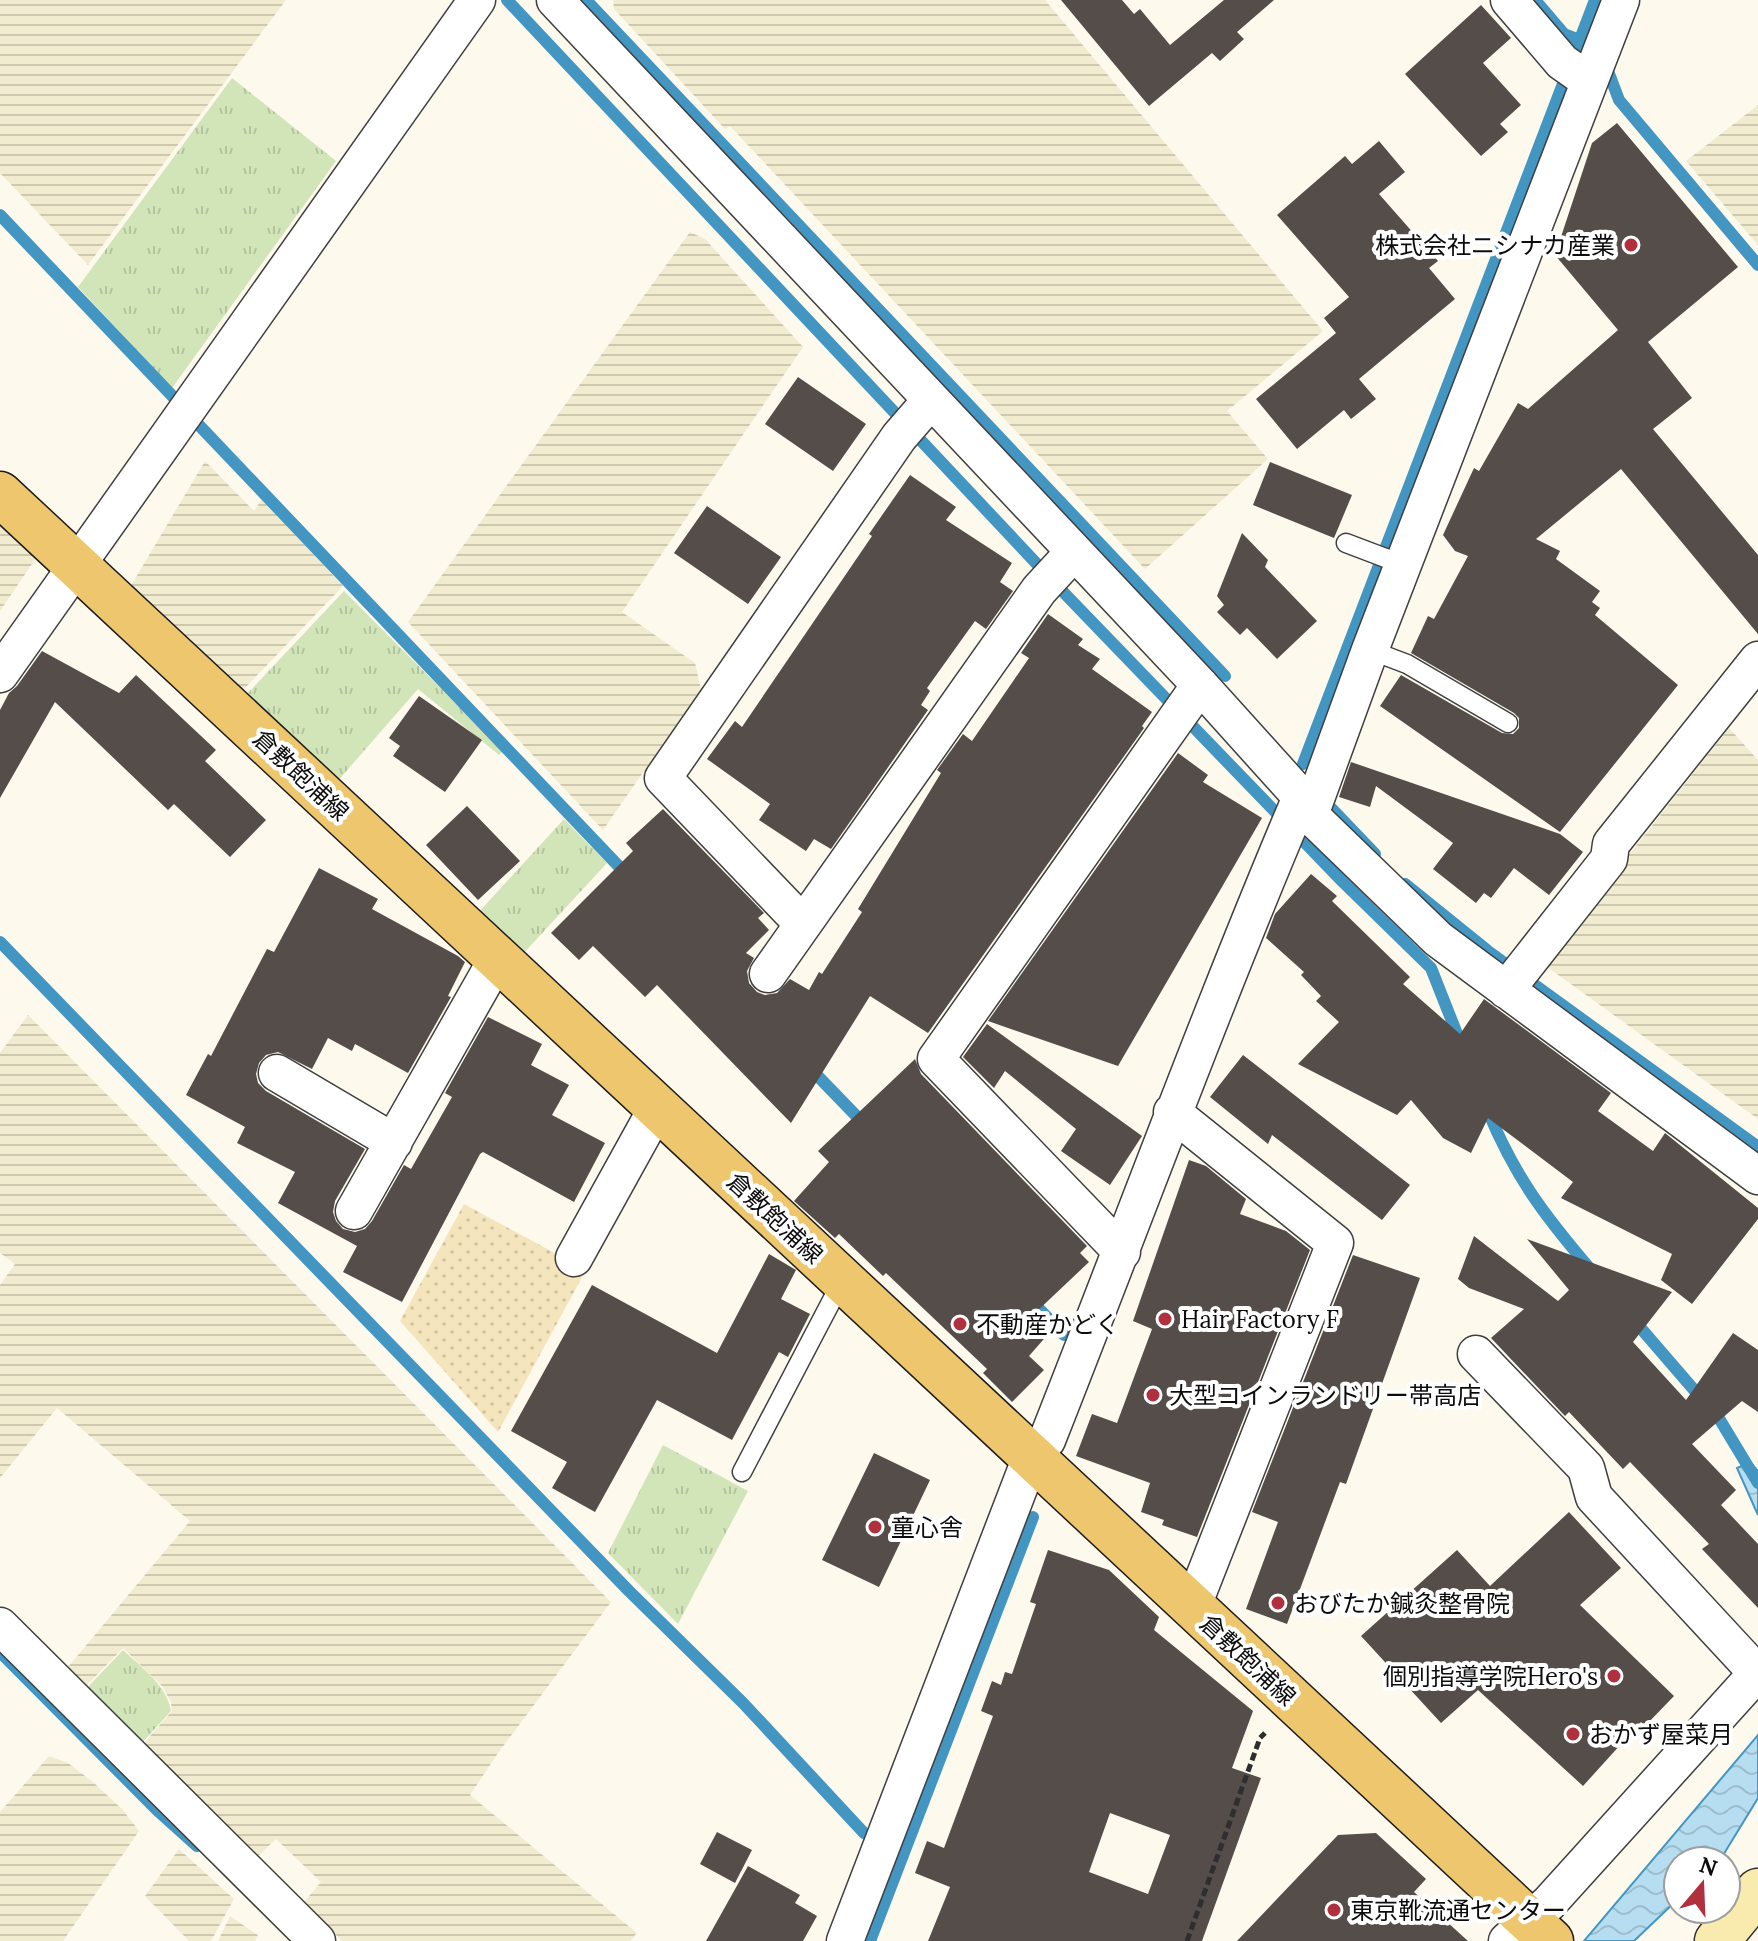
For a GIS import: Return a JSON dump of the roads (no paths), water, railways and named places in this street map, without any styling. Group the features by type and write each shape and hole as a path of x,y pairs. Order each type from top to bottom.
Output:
{"main road":[{"name":"倉敷飽浦線","path":"0,494 1297,1706 1532,1933"},
{"path":"1717,1941 1758,1891"}],"street":[{"path":"0,674 477,0"},
{"path":"555,0 916,417 1057,570 1297,816 1438,939 1514,979 1758,1176"},
{"path":"1509,0 1586,64"},
{"path":"845,1941 1031,1457 1047,1440 1122,1252 1172,1112 1370,650 1398,562 1586,64 1621,0"},
{"path":"803,924 663,778 916,417"},
{"path":"768,974 1057,570"},
{"path":"1514,979 1609,859 1611,844 1758,660"},
{"path":"1122,1252 936,1059 1186,704"},
{"path":"354,1211 497,959"},
{"path":"277,1073 394,1142"},
{"path":"574,1258 657,1108"},
{"path":"1172,1112 1335,1243 1192,1608"},
{"path":"1476,1354 1586,1468 1594,1497 1757,1672 1549,1903 1532,1933"},
{"path":"0,1626 317,1941"}],"lane":[{"path":"1346,543 1398,562"},
{"path":"1370,650 1407,664 1508,723"},
{"path":"742,1472 842,1281"}],"water":[{"path":"1750,1462 1758,1471 1758,1515 1737,1468"},
{"path":"1758,1735 1758,1798 1729,1845 1665,1845"},
{"path":"1662,1849 1662,1914 1634,1941 1584,1941"}],"waterway":[{"path":"507,0 1068,597 1342,881 1431,968 1461,1044"},
{"path":"586,0 1225,676"},
{"path":"1535,0 1564,34 1580,40"},
{"path":"1303,764 1595,0"},
{"path":"1605,63 1619,100 1758,265"},
{"path":"0,215 179,403"},
{"path":"195,421 629,877"},
{"path":"1330,807 1375,854"},
{"path":"1405,884 1488,951 1758,1147"},
{"path":"0,942 629,1591 743,1703 864,1833"},
{"path":"809,1067 866,1126"},
{"path":"1487,1109 1508,1155 1532,1194 1591,1270"},
{"path":"1030,1299 1064,1335"},
{"path":"1632,1318 1720,1420 1758,1483"},
{"path":"870,1941 1033,1517"},
{"path":"0,1652 157,1810 197,1846"}],"place":[{"name":"株式会社ニシナカ産業","path":"1631,245"},
{"name":"Hair Factory F","path":"1165,1319"},
{"name":"不動産かどく","path":"960,1324"},
{"name":"大型コインランドリー帯高店","path":"1153,1395"},
{"name":"童心舎","path":"875,1527"},
{"name":"おびたか鍼灸整骨院","path":"1278,1603"},
{"name":"個別指導学院Hero's","path":"1614,1676"},
{"name":"おかず屋菜月","path":"1573,1734"},
{"name":"東京靴流通センター","path":"1334,1910"}]}
